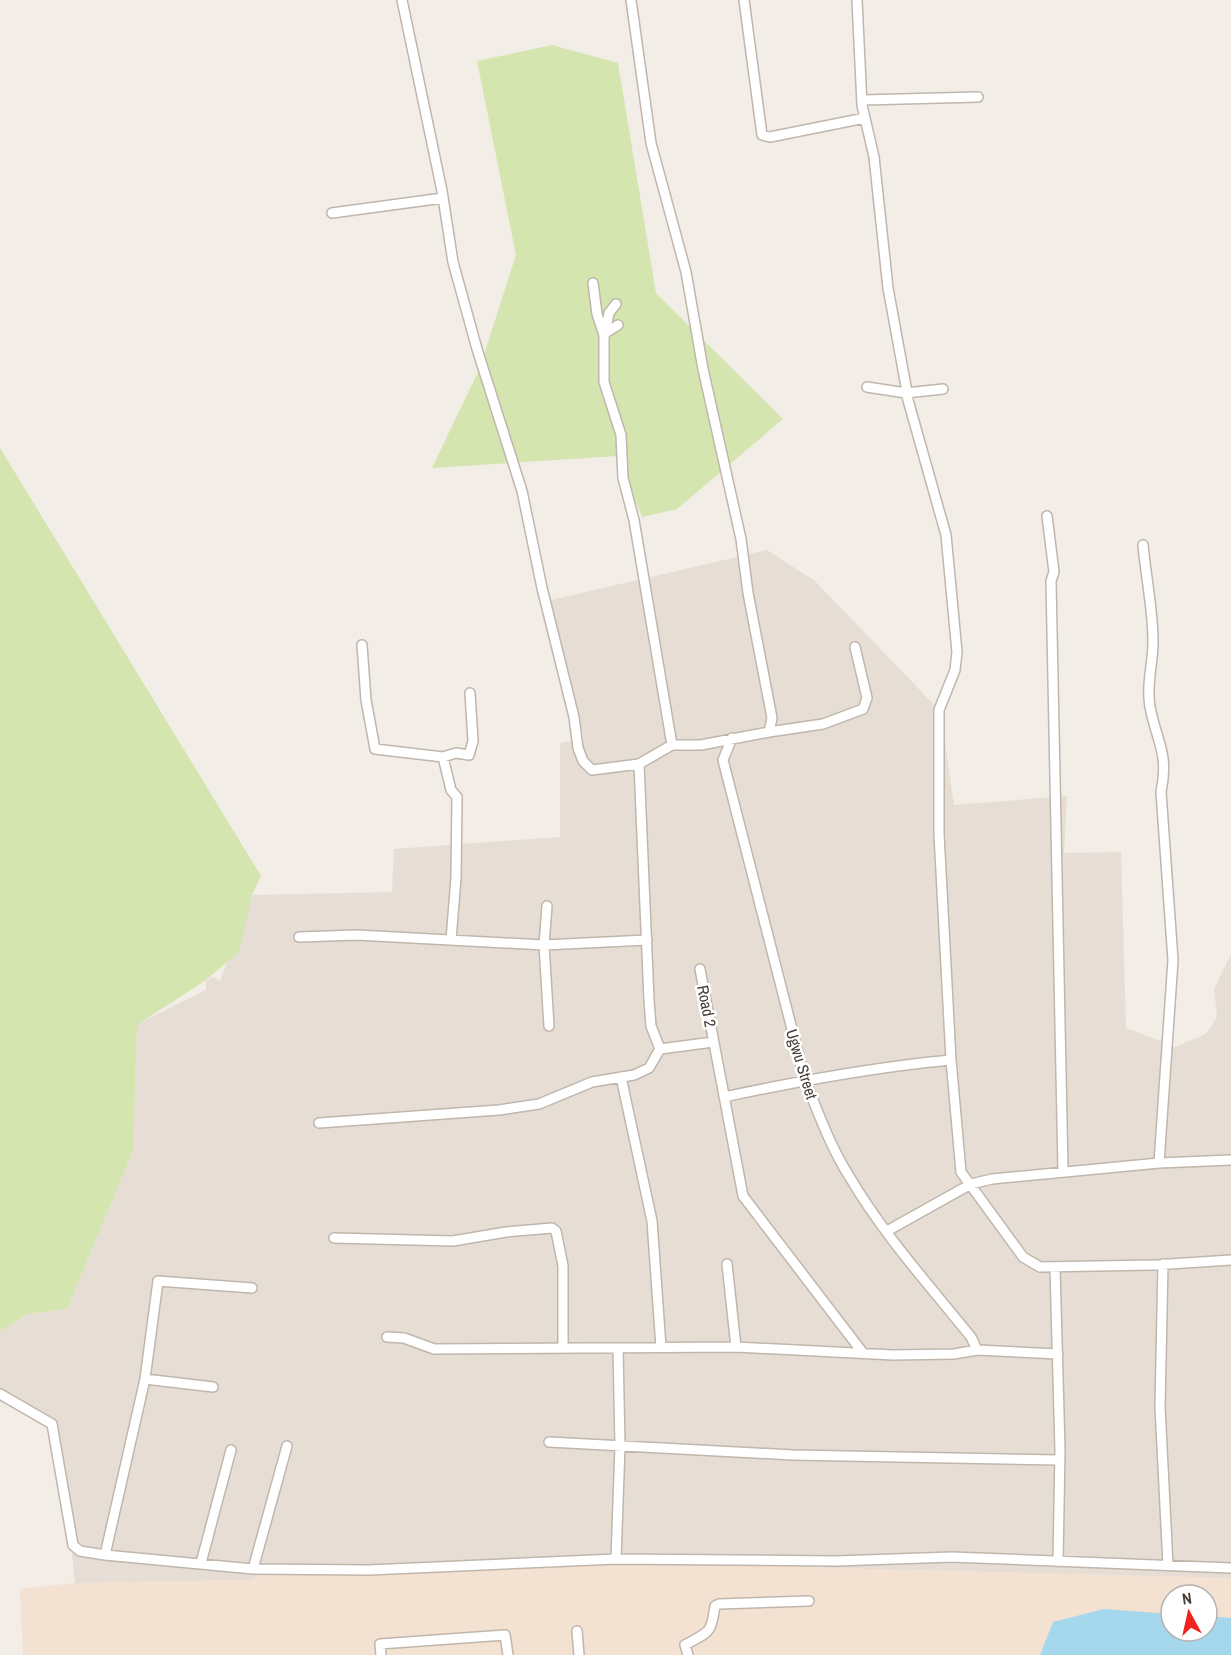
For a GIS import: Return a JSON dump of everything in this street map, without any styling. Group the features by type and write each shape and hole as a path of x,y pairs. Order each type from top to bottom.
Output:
{"street":[{"path":"402,0 443,198 453,262 531,524 543,588 574,717 578,748 583,761 592,770 639,764 672,745 701,745 823,724 863,709 867,698 855,647"},
{"path":"631,0 651,143 684,261 703,369 741,539 748,592 772,718 769,732"},
{"path":"744,0 762,135 770,137 865,118"},
{"path":"857,0 863,100 874,157 888,288 906,393 946,535 957,652 955,670 939,710 939,834 951,1060 961,1172 1023,1257 1040,1267 1231,1260"},
{"path":"863,100 978,96"},
{"path":"332,213 443,198"},
{"path":"593,283 597,314 606,333"},
{"path":"616,304 609,313 604,382 621,435 623,478 634,520 672,745"},
{"path":"606,333 618,325"},
{"path":"867,387 906,393 943,389"},
{"path":"1047,516 1054,572 1051,581 1053,758 1057,835 1063,1171"},
{"path":"1143,545 1152,619 1153,644 1148,686 1150,707 1166,768 1161,792 1173,960 1159,1163"},
{"path":"362,645 366,700 375,749 444,757 456,753 469,755 473,741 470,693"},
{"name":"Ugwu Street","path":"732,738 723,760 805,1080 848,1175 887,1231 971,1337 977,1350"},
{"path":"444,757 451,790 457,797 456,878 451,940"},
{"path":"639,764 651,1026 660,1049"},
{"path":"547,906 544,945 549,1026"},
{"path":"299,937 357,935 544,945 647,940"},
{"name":"Road 2","path":"700,969 743,1196 863,1353"},
{"path":"660,1049 713,1042"},
{"path":"319,1123 499,1110 538,1104 592,1082 621,1077 649,1068 660,1049"},
{"path":"724,1097 894,1065 951,1060"},
{"path":"621,1077 652,1221 661,1347"},
{"path":"887,1231 971,1184 1063,1171 1231,1160"},
{"path":"334,1238 453,1241 506,1232 552,1228 556,1232 563,1266 563,1348"},
{"path":"727,1264 736,1347"},
{"path":"1163,1264 1160,1407 1168,1565"},
{"path":"1056,1268 1058,1562"},
{"path":"105,1555 145,1379 158,1281 252,1288"},
{"path":"387,1337 404,1338 434,1348 736,1347 863,1353 954,1354 977,1350 1058,1354"},
{"path":"616,1559 620,1446 618,1348"},
{"path":"145,1379 213,1387"},
{"path":"0,1394 52,1424 73,1545 81,1551 105,1555 253,1569 392,1569 616,1559 836,1561 952,1557 1231,1568"},
{"path":"549,1442 793,1455 1059,1460"},
{"path":"253,1569 287,1446"},
{"path":"201,1563 231,1450"},
{"path":"688,1655 685,1645 709,1633 712,1629 715,1606 719,1604 809,1601"},
{"path":"577,1631 579,1655"},
{"path":"381,1655 380,1644 505,1635 508,1655"}],"shaded area":[{"path":"767,550 815,581 941,712 954,805 1067,796 1064,853 1121,852 1126,1028 1175,1047 1206,1034 1217,1017 1214,989 1231,954 1231,1578 826,1568 677,1556 261,1572 253,1580 75,1583 59,1430 0,1396 0,1331 28,1314 67,1309 133,1151 137,1024 206,990 206,980 214,977 220,981 252,895 392,892 394,849 560,837 560,743 584,738 551,600"},
{"path":"677,1556 826,1568 1231,1578 1231,1655 23,1655 20,1589 75,1583 253,1580 261,1572"}],"green space":[{"path":"552,45 618,63 656,293 783,419 677,509 642,517 618,456 432,468 479,370 516,255 477,61"},
{"path":"0,448 261,876 252,895 239,952 206,980 137,1025 133,1151 67,1309 28,1314 0,1331"}],"water":[{"path":"1104,1609 1159,1613 1159,1643 1219,1643 1219,1617 1231,1618 1231,1655 1040,1655 1053,1622"}]}
